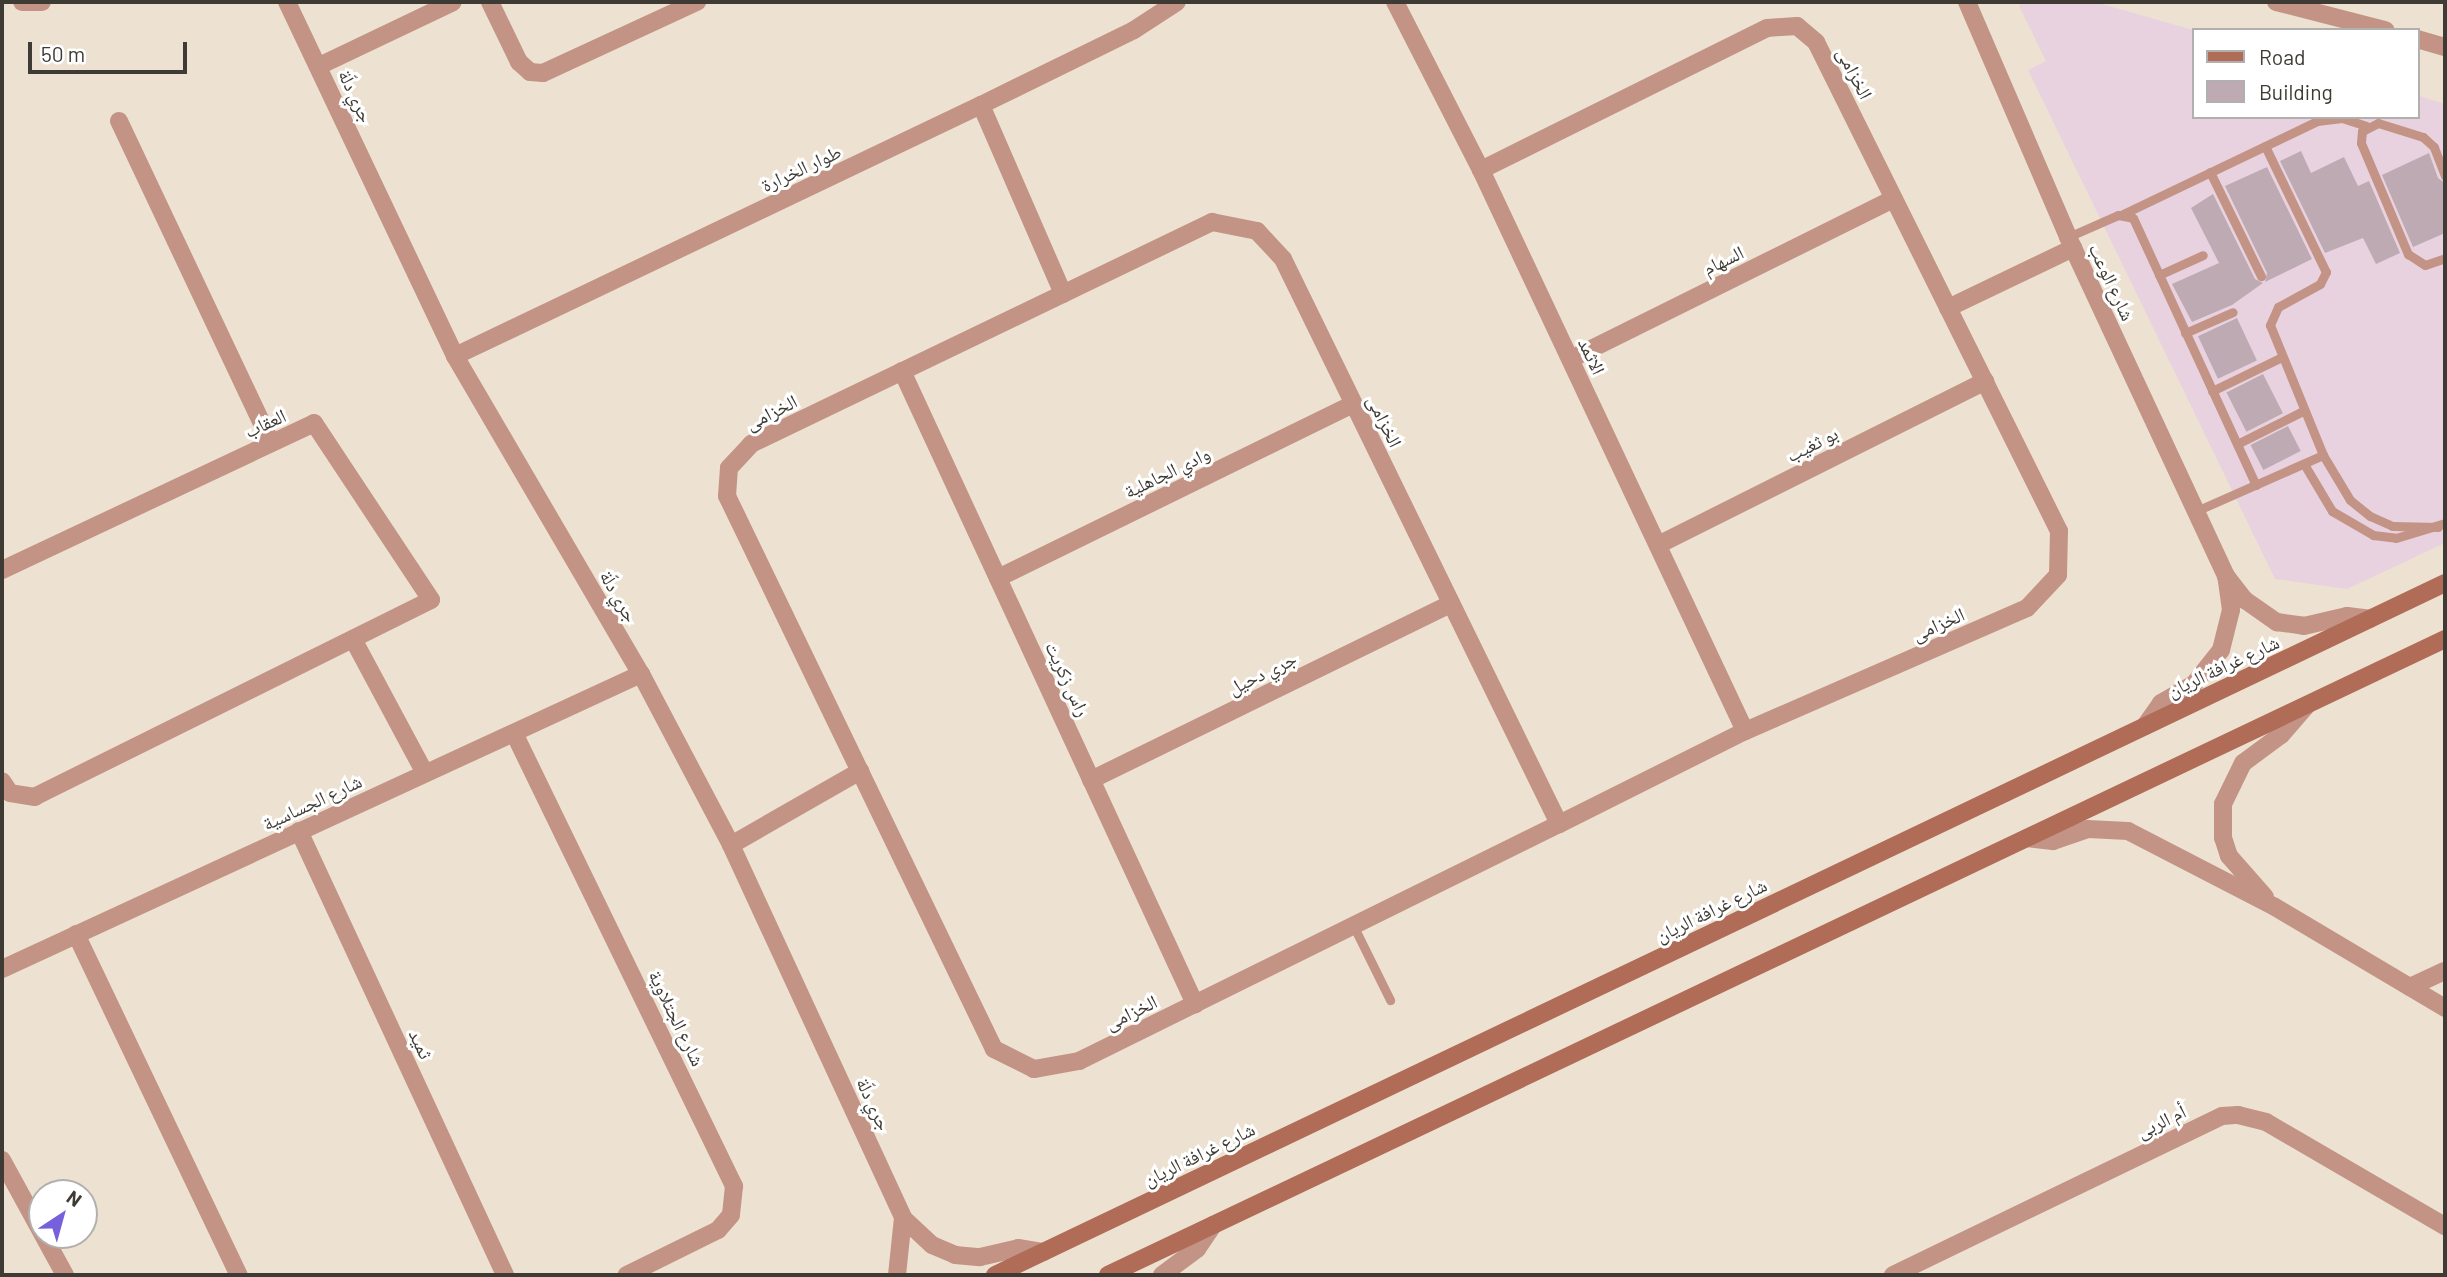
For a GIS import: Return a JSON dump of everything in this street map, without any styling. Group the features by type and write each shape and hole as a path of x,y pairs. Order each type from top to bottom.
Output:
{"main road":[{"name":"شارع غرافة الريان","path":"995,1275 2445,583"},
{"path":"1108,1275 2445,639"}],"street":[{"path":"22,2 42,2"},
{"name":"جري دلّة","path":"287,2 455,356 641,674 731,845 903,1218 932,1245 955,1255 980,1257 1018,1248 1044,1252"},
{"path":"319,66 453,2"},
{"path":"490,2 519,62 530,72 543,73 697,2"},
{"name":"طوار الخرارة","path":"455,356 981,105 1159,7 1178,2"},
{"name":"الاثمد","path":"1395,2 1481,170 1745,731"},
{"name":"شارع الوعب","path":"1967,2 2070,242 2227,576 2245,600 2277,622 2304,626 2347,616 2370,619"},
{"path":"2276,2 2377,28"},
{"name":"الخزامى","path":"1481,170 1767,28 1797,26 1816,42 2059,531 2058,575 2027,608 1745,731 1559,824 1079,1061 1034,1069 994,1049 727,496 729,468 751,444 1212,222 1258,232 1283,259 1559,824"},
{"path":"2419,40 2445,47"},
{"path":"981,105 1063,294"},
{"path":"120,121 271,443"},
{"name":"السهام","path":"1571,359 1894,199"},
{"path":"1948,308 2070,242"},
{"name":"راس زكريت","path":"902,371 1195,1004"},
{"name":"بو ثغيب","path":"1658,545 1985,381"},
{"name":"وادي الجاهلية","path":"998,578 1353,404"},
{"name":"العقاب","path":"2,781 10,793 34,797 431,600 314,423 4,564"},
{"name":"شارع الوعب","path":"2145,726 2161,703 2194,684 2221,650 2231,610 2227,576"},
{"name":"جري دحيل","path":"1091,780 1451,604"},
{"path":"353,639 425,773"},
{"name":"شارع الجساسية","path":"2,969 641,674"},
{"path":"2275,907 2230,856 2223,838 2222,804 2243,763 2281,735 2306,706"},
{"name":"شارع الجتلاوية","path":"514,733 734,1186 731,1215 718,1230 627,1275"},
{"path":"731,845 860,771"},
{"path":"2027,838 2053,841 2088,830 2128,831 2275,907 2445,1008"},
{"name":"ثميد","path":"299,831 505,1275"},
{"path":"76,934 239,1275"},
{"path":"2410,987 2445,971"},
{"name":"أم الربى","path":"1894,1275 2222,1116 2238,1115 2266,1122 2445,1226"},
{"path":"2,1160 9,1192 28,1218"},
{"path":"897,1275 903,1218"},
{"path":"1162,1275 1197,1249 1213,1225"},
{"path":"47,1249 57,1275"},
{"path":"49,1249 65,1275"}],"lane":[{"path":"2070,242 2210,172 2328,119"},
{"path":"2334,119 2366,126 2378,123 2423,137 2434,147 2445,176"},
{"path":"2366,126 2361,144 2408,254 2425,265 2445,257"},
{"path":"2265,146 2326,272 2320,284 2286,302 2272,316 2271,335 2323,455 2350,500 2370,516 2392,526 2442,525"},
{"path":"2210,172 2261,276"},
{"path":"2123,214 2133,218 2256,485"},
{"path":"2159,275 2203,255"},
{"path":"2185,332 2233,312"},
{"path":"2212,391 2280,358"},
{"path":"2237,444 2303,411"},
{"path":"2196,511 2323,455"},
{"path":"2304,464 2332,511 2351,526 2396,538 2442,525"},
{"path":"1353,925 1391,1000"}],"shaded area":[{"path":"2022,2 2095,2 2192,30 2192,119 2419,119 2419,96 2445,104 2445,543 2347,589 2275,579 2028,70 2046,61 2019,6"}],"building":[{"path":"2301,151 2311,173 2344,157 2358,186 2369,181 2400,253 2376,264 2363,238 2325,253 2280,161"},
{"path":"2429,153 2438,178 2445,183 2445,233 2413,247 2382,175"},
{"path":"2267,167 2312,259 2265,282 2267,273 2225,186"},
{"path":"2213,194 2255,279 2263,283 2232,305 2192,322 2172,284 2219,263 2191,208"},
{"path":"2237,318 2257,361 2218,379 2198,336"},
{"path":"2263,374 2283,413 2246,432 2226,393"},
{"path":"2288,426 2301,451 2263,470 2251,445"}]}
